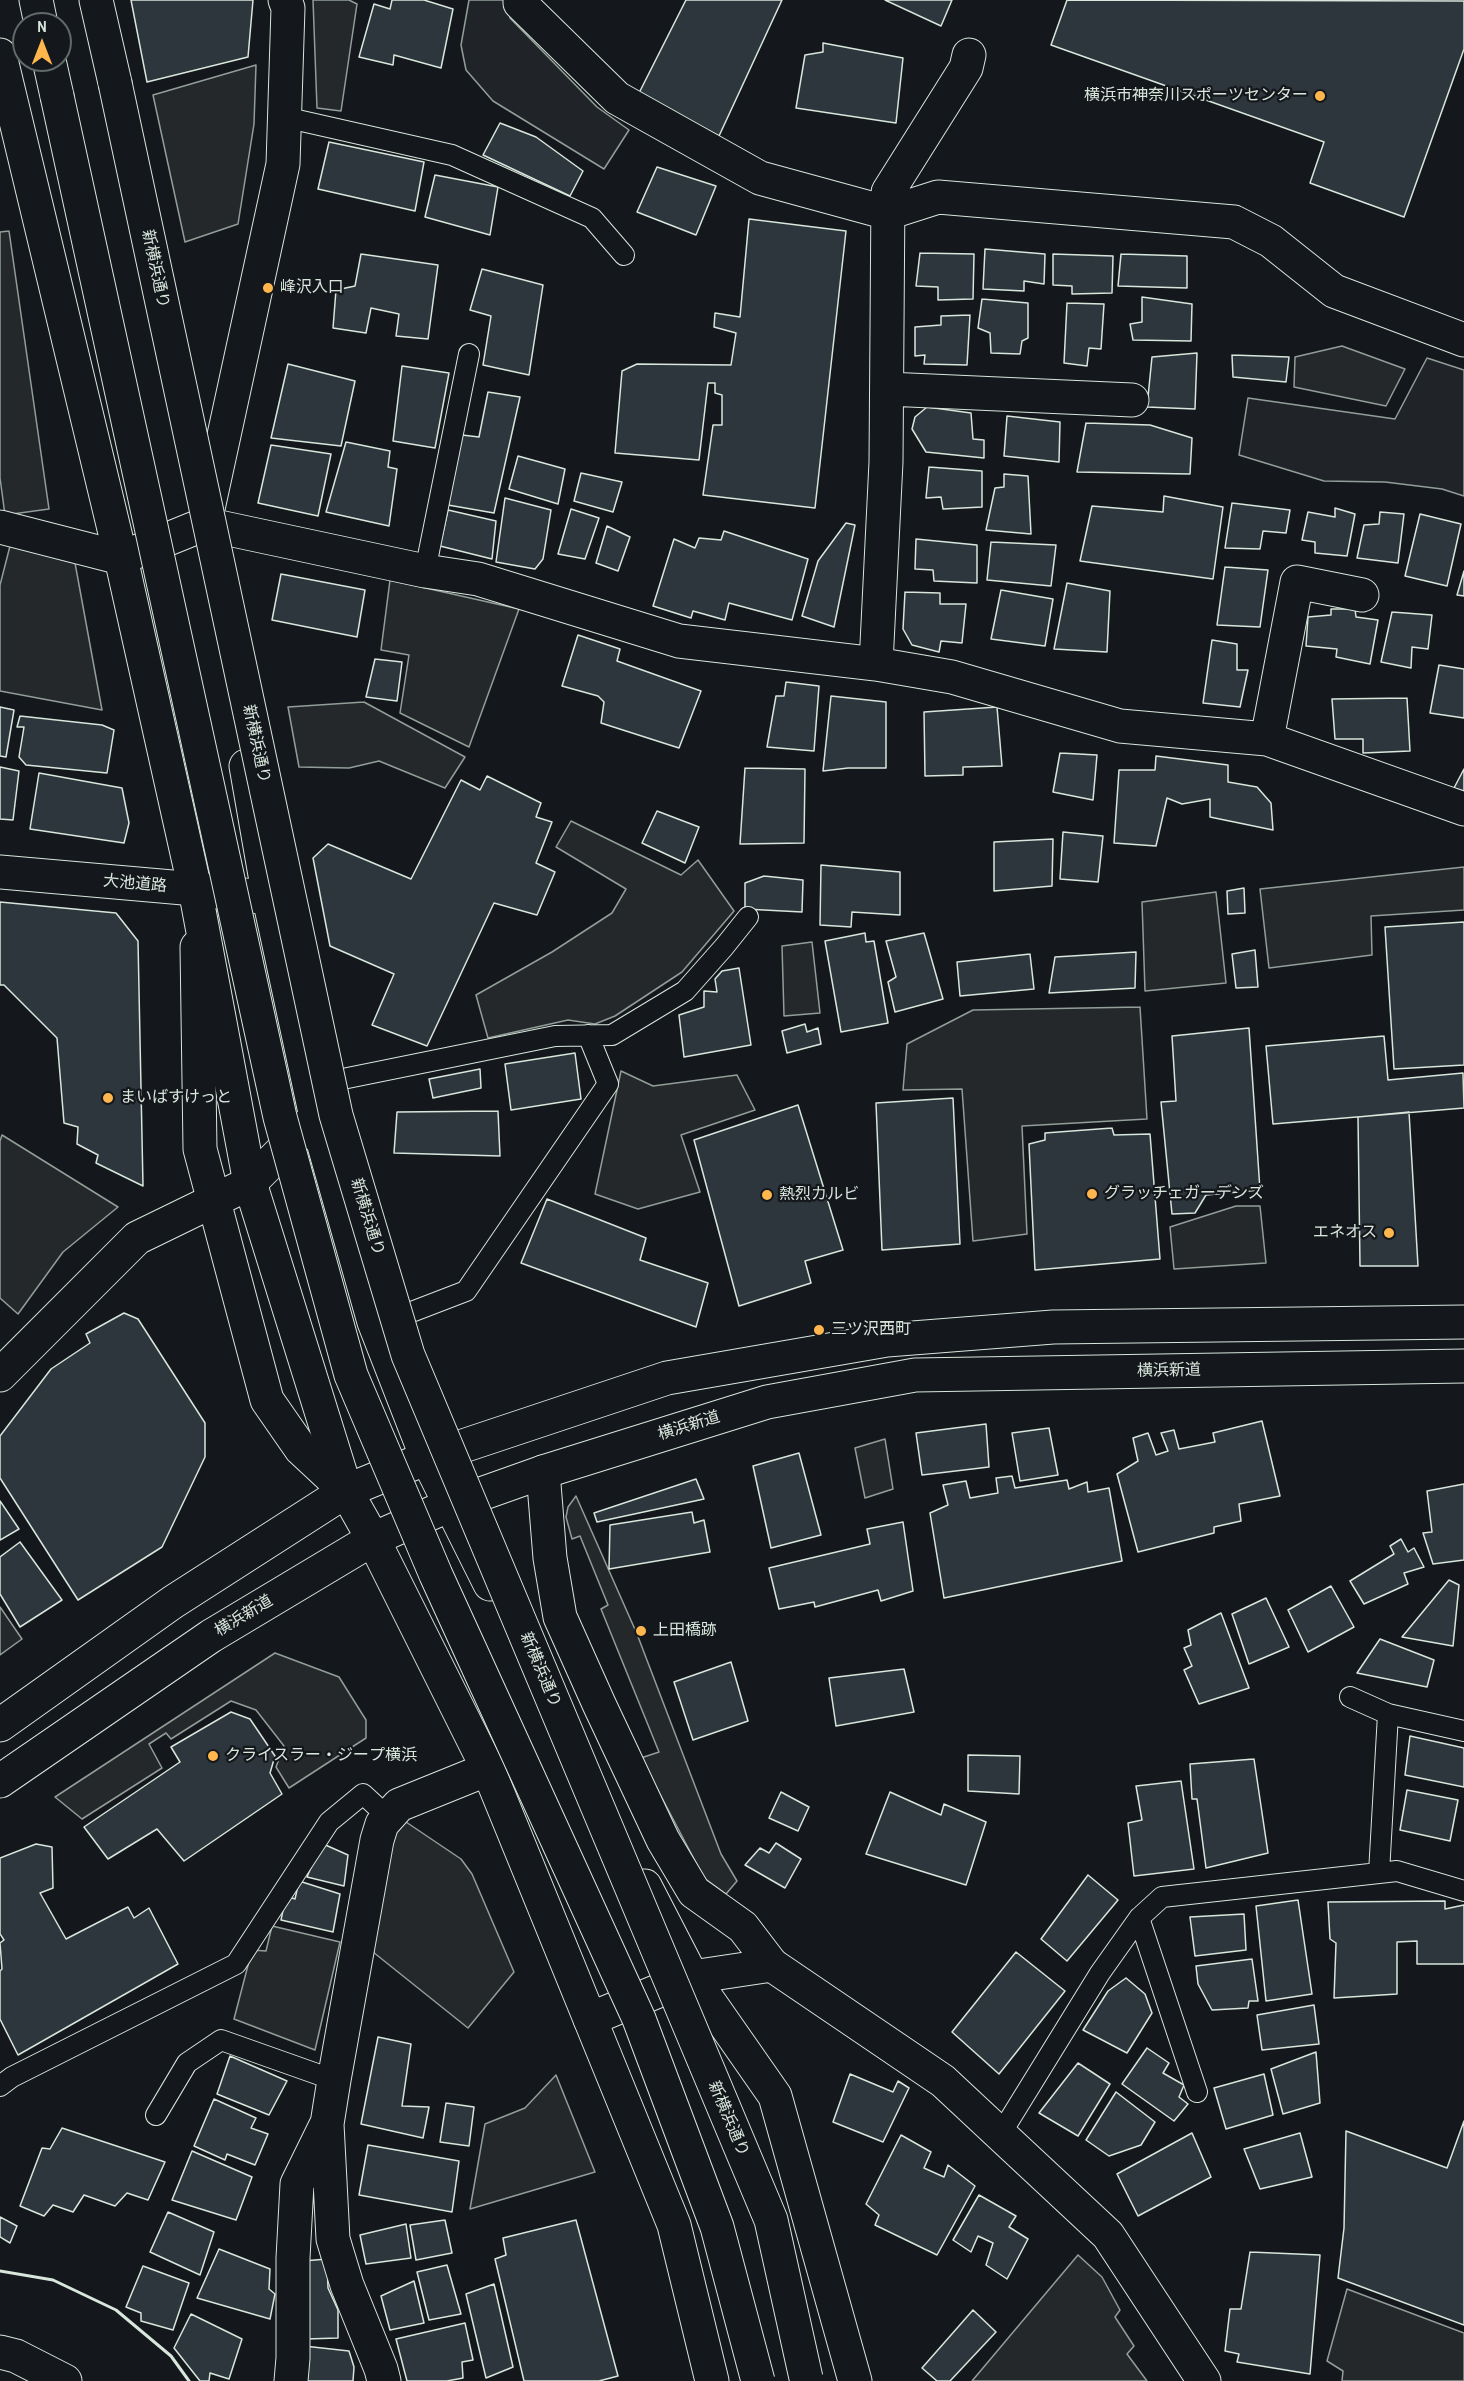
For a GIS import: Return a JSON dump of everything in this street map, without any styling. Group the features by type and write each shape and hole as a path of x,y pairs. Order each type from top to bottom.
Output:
{"main road":[{"name":"新横浜通り","path":"96,0 339,1126 408,1355 771,2220 807,2379"},
{"path":"520,0 520,3 617,98 760,178 888,213 938,197 1234,222 1272,241 1334,291 1464,340"},
{"path":"289,3 283,164 205,524 269,898 316,1117 374,1322 427,1458 692,1977 775,2096 855,2381"},
{"path":"0,55 122,558 195,889 250,1183 346,1491 373,1539 488,1769 674,2225 712,2381"},
{"path":"876,663 886,462 888,192 966,68 969,55"},
{"path":"52,72 280,1117 351,1375 436,1575 639,2019 717,2227 758,2381"},
{"path":"887,389 1132,400"},
{"path":"0,527 122,558 205,524 425,571 478,579 679,641 876,663 952,677 1120,726 1267,739 1464,809"},
{"path":"1267,739 1297,582 1362,595"},
{"name":"大池道路","path":"0,872 195,889 269,898"},
{"path":"195,889 200,1149 213,1202 267,1400 301,1449 346,1491"},
{"path":"0,1375 137,1238 250,1183 316,1117"},
{"path":"0,1725 173,1602 346,1491 427,1458 667,1378 887,1340 1053,1328 1464,1322"},
{"name":"横浜新道","path":"0,1781 211,1636 373,1539 450,1505 543,1472 767,1402 915,1375 1464,1366"},
{"path":"543,1472 550,1558 560,1617 598,1704 663,1840 694,1892 743,1927 772,1965 943,2081 1108,2235 1204,2381"},
{"path":"384,2381 347,2285 333,2239 327,2124 334,2080 377,1840 382,1824 399,1805 488,1769"},
{"path":"590,2019 692,1977 772,1965"},
{"path":"291,2381 297,2184 327,2124"},
{"path":"0,2352 16,2356 65,2381"}],"lane":[{"path":"284,117 452,155 592,218 624,255"},
{"path":"425,571 469,354"},
{"path":"310,1085 555,1036 612,1035 685,991 724,948 748,917"},
{"path":"374,1322 414,1311 466,1291 608,1084 588,1035"},
{"path":"1350,1697 1388,1714 1464,1731"},
{"path":"1378,1873 1388,1714"},
{"path":"0,2086 12,2077 237,1964 329,1822 363,1794 388,1817"},
{"path":"1000,2135 1100,1973 1139,1918 1162,1898 1397,1871 1464,1891"},
{"path":"1139,1918 1197,2092"},
{"path":"156,2115 187,2063 221,2040 334,2080"}],"shaded area":[{"path":"313,0 349,0 357,4 341,111 317,108"},
{"path":"469,0 509,0 510,18 597,107 629,130 604,169 493,101 466,70 461,45"},
{"path":"256,65 254,124 238,224 185,242 153,95"},
{"path":"9,231 49,509 5,515 0,478 0,232"},
{"path":"1342,346 1405,369 1386,406 1294,387 1295,357"},
{"path":"1427,358 1464,370 1464,496 1442,489 1385,482 1324,481 1239,455 1248,398 1395,419"},
{"path":"10,546 75,563 102,710 0,691 0,585"},
{"path":"390,580 519,609 469,747 400,713 409,655 381,650"},
{"path":"364,702 465,757 445,788 379,761 349,768 299,767 288,707"},
{"path":"571,821 681,875 698,860 734,911 682,972 615,1016 595,1024 568,1020 488,1038 476,995 552,952 612,913 626,889 556,847"},
{"path":"1464,867 1464,910 1371,916 1372,955 1269,968 1260,889"},
{"path":"1216,892 1226,983 1145,991 1142,902"},
{"path":"812,942 820,1013 784,1016 782,946"},
{"path":"1140,1007 1147,1119 1022,1126 1027,1234 973,1241 962,1089 903,1090 907,1044 973,1010"},
{"path":"621,1071 653,1086 737,1075 755,1110 681,1135 700,1192 638,1209 595,1194"},
{"path":"2,1135 118,1207 63,1252 18,1314 0,1298 0,1141"},
{"path":"1236,1206 1260,1206 1266,1263 1174,1269 1170,1227"},
{"path":"885,1439 893,1489 865,1498 855,1448"},
{"path":"576,1496 637,1634 721,1854 737,1881 726,1894 704,1878 641,1758 659,1752 601,1609 608,1605 580,1536 572,1539 566,1517 568,1507"},
{"path":"0,1607 22,1639 0,1655"},
{"path":"275,1653 339,1677 366,1720 366,1738 289,1788 276,1767 284,1746 256,1710 231,1701 171,1739 166,1733 149,1744 162,1768 82,1819 55,1797"},
{"path":"406,1822 461,1859 472,1874 514,1972 468,2028 373,1952 390,1833"},
{"path":"272,1926 340,1942 315,2050 234,2019 252,1950 266,1951"},
{"path":"556,2075 595,2172 470,2209 485,2124 525,2108"},
{"path":"1078,2255 1102,2277 1120,2310 1115,2317 1134,2346 1127,2354 1147,2381 972,2381"},
{"path":"1347,2289 1464,2333 1464,2381 1342,2381 1343,2371 1327,2361"}],"building":[{"path":"131,0 253,0 248,57 147,82"},
{"path":"392,0 424,0 453,9 441,68 394,55 393,65 359,57 374,4 390,9"},
{"path":"686,0 782,0 719,136 638,95"},
{"path":"885,0 952,0 941,26"},
{"name":"横浜市神奈川スポーツセンター","path":"1067,0 1464,1 1464,49 1404,217 1310,183 1324,142 1051,45"},
{"path":"823,43 903,58 896,123 796,108 805,55 823,52"},
{"path":"500,123 536,137 583,171 570,196 483,155"},
{"path":"329,142 424,162 415,211 318,189"},
{"path":"657,167 716,186 696,235 637,212"},
{"path":"435,175 498,187 490,235 425,217"},
{"path":"749,219 846,231 815,508 703,495 713,425 722,425 722,395 715,393 715,383 708,383 699,460 615,453 622,371 637,364 731,365 736,333 714,327 715,313 740,317"},
{"path":"985,249 1045,254 1044,284 1024,281 1024,291 983,289"},
{"path":"920,253 974,254 973,299 938,300 938,287 916,286"},
{"path":"361,254 438,265 428,339 396,336 399,314 371,308 366,333 333,328 336,290 355,286"},
{"path":"1053,254 1113,256 1112,293 1072,294 1072,286 1053,285"},
{"path":"1121,254 1187,256 1187,288 1118,286"},
{"path":"482,269 543,285 529,375 483,365 491,316 470,310"},
{"path":"1142,297 1192,304 1191,341 1133,340 1130,324 1142,322"},
{"path":"982,299 1028,303 1028,338 1022,341 1020,354 991,353 990,333 978,328"},
{"path":"1067,303 1104,304 1101,349 1089,348 1087,366 1064,363"},
{"path":"970,315 967,365 924,364 925,355 915,356 915,327 941,325 941,316"},
{"path":"1197,353 1195,409 1147,407 1152,357"},
{"path":"1232,355 1289,357 1286,382 1233,377"},
{"path":"288,364 355,381 341,446 271,438"},
{"path":"402,366 449,373 435,448 393,441"},
{"path":"488,392 520,397 494,513 448,505 462,435 479,437"},
{"path":"927,407 971,413 973,439 984,440 984,458 926,452 912,429 915,417"},
{"path":"1007,416 1060,422 1059,462 1004,456"},
{"path":"1086,423 1150,425 1192,438 1190,474 1077,472"},
{"path":"346,442 390,451 388,467 397,469 389,526 326,512"},
{"path":"271,445 331,454 318,516 258,503"},
{"path":"518,456 565,469 558,504 509,489"},
{"path":"929,467 982,471 982,507 943,509 941,497 926,498"},
{"path":"581,473 622,482 613,512 574,501"},
{"path":"1004,474 1028,476 1031,534 986,530 995,488 1004,487"},
{"path":"1164,496 1223,507 1213,579 1080,561 1092,506 1163,512"},
{"path":"505,498 551,510 543,559 535,569 496,562"},
{"path":"1232,503 1290,510 1286,533 1263,531 1260,549 1225,548"},
{"path":"1335,508 1355,514 1347,556 1315,553 1315,542 1302,540 1308,512 1335,517"},
{"path":"571,509 599,518 585,559 558,554"},
{"path":"448,510 496,521 492,559 440,546"},
{"path":"1380,512 1404,514 1398,563 1357,558 1364,525 1379,524"},
{"path":"1420,514 1461,524 1447,586 1405,576"},
{"path":"846,523 855,525 834,627 802,616 818,561"},
{"path":"607,526 630,537 618,571 596,563"},
{"path":"724,531 808,559 792,620 729,603 725,620 693,611 691,618 653,606 674,539 695,548 699,538 721,540"},
{"path":"916,539 977,545 977,583 934,581 933,570 915,569"},
{"path":"991,542 1056,545 1051,586 987,580"},
{"path":"1225,567 1268,570 1260,627 1217,625"},
{"path":"1464,571 1464,596 1457,595"},
{"path":"281,574 365,590 357,637 272,620"},
{"path":"1067,583 1110,591 1107,652 1054,649"},
{"path":"1001,590 1053,599 1045,646 991,639"},
{"path":"905,592 940,593 940,604 966,604 962,643 941,641 939,652 912,645 903,629"},
{"path":"1331,609 1355,609 1356,617 1378,620 1370,664 1336,657 1337,649 1306,646 1308,617 1331,615"},
{"path":"1392,612 1432,615 1428,649 1412,647 1411,668 1381,662"},
{"path":"578,635 620,649 617,661 701,691 679,748 601,723 604,702 598,696 562,686"},
{"path":"1212,640 1237,644 1237,670 1248,670 1240,707 1203,703"},
{"path":"375,659 402,662 397,701 366,697"},
{"path":"1439,665 1464,669 1464,718 1430,713"},
{"path":"786,682 819,686 814,751 767,747 776,696 784,696"},
{"path":"831,696 886,702 886,768 848,768 823,771"},
{"path":"1407,698 1410,751 1363,753 1363,739 1335,739 1332,699"},
{"path":"0,707 14,710 6,757 0,756"},
{"path":"997,707 1002,766 963,767 963,775 925,776 924,712"},
{"path":"20,716 102,725 114,730 107,773 26,765 19,757 24,727 17,727"},
{"path":"1060,753 1097,755 1093,800 1053,792"},
{"path":"1156,756 1228,765 1228,782 1257,787 1271,803 1273,830 1210,817 1210,799 1182,804 1167,798 1156,846 1114,843 1119,770 1155,770"},
{"path":"0,767 19,771 13,820 0,819"},
{"path":"745,768 805,769 804,843 740,844"},
{"path":"1464,769 1464,791 1454,788"},
{"path":"39,773 122,788 129,823 124,843 30,829"},
{"path":"487,776 541,803 536,817 552,822 536,863 555,872 537,915 494,903 427,1046 372,1025 394,974 330,946 313,858 328,844 411,879 461,780 480,790"},
{"path":"657,811 699,827 685,863 642,843"},
{"path":"1063,832 1103,836 1098,882 1060,879"},
{"path":"1053,839 1052,886 994,891 994,842"},
{"path":"821,865 900,872 900,915 852,912 851,927 820,925"},
{"path":"764,876 803,880 802,912 745,909 745,883"},
{"path":"1244,888 1245,913 1228,914 1227,891"},
{"path":"0,902 116,913 138,941 143,1186 96,1163 98,1155 77,1144 78,1127 64,1123 57,1038 4,985 0,985"},
{"path":"1464,922 1464,1065 1394,1069 1385,927"},
{"path":"865,933 866,942 874,941 888,1023 841,1032 825,941"},
{"path":"924,933 943,999 895,1012 888,982 896,977 886,941"},
{"path":"1255,950 1258,987 1236,988 1232,954"},
{"path":"1136,952 1135,988 1049,993 1055,957"},
{"path":"1030,954 1034,989 960,996 957,962"},
{"path":"739,968 751,1045 684,1057 679,1015 704,1007 704,991 717,992 715,979 722,971"},
{"path":"805,1024 807,1032 818,1028 821,1044 787,1053 782,1031"},
{"path":"1249,1028 1260,1190 1206,1195 1195,1213 1172,1214 1161,1102 1176,1101 1172,1036"},
{"path":"1384,1036 1388,1080 1463,1073 1464,1108 1273,1124 1266,1046"},
{"path":"575,1053 581,1099 511,1110 505,1064"},
{"path":"480,1069 481,1088 433,1098 429,1079"},
{"path":"953,1098 960,1244 882,1250 876,1103"},
{"name":"熱烈カルビ","path":"798,1105 843,1250 805,1261 811,1283 739,1306 694,1140"},
{"path":"498,1111 500,1156 394,1153 397,1112"},
{"path":"1409,1112 1418,1266 1360,1266 1358,1117"},
{"path":"1112,1128 1114,1135 1150,1134 1160,1259 1035,1270 1029,1144 1045,1140 1045,1133"},
{"path":"547,1199 646,1238 640,1260 708,1283 696,1327 521,1263"},
{"path":"124,1313 138,1319 205,1423 205,1457 162,1547 78,1600 0,1478 0,1436 51,1369 90,1343 86,1334"},
{"path":"1262,1421 1280,1496 1239,1504 1241,1521 1214,1527 1214,1533 1138,1552 1117,1474 1138,1461 1133,1438 1148,1433 1156,1455 1168,1451 1161,1433 1174,1430 1179,1449 1215,1442 1213,1433"},
{"path":"986,1424 989,1467 922,1475 916,1433"},
{"path":"1049,1428 1058,1475 1020,1481 1012,1433"},
{"path":"799,1453 821,1535 771,1548 753,1466"},
{"path":"1012,1476 1015,1488 1067,1480 1069,1489 1087,1482 1088,1492 1109,1488 1122,1561 944,1598 930,1513 948,1505 943,1485 966,1481 970,1498 998,1493 996,1478"},
{"path":"696,1479 704,1499 597,1522 594,1513"},
{"path":"1464,1484 1464,1560 1433,1564 1423,1533 1432,1532 1427,1491"},
{"path":"0,1501 19,1529 0,1540"},
{"path":"692,1512 694,1523 704,1520 710,1552 609,1569 610,1525"},
{"path":"903,1522 913,1591 881,1601 878,1590 815,1607 814,1602 779,1609 769,1568 870,1544 867,1529"},
{"path":"1401,1539 1408,1552 1414,1548 1424,1567 1404,1573 1408,1584 1364,1604 1350,1581 1394,1554 1390,1546"},
{"path":"20,1542 62,1600 20,1627 0,1594 0,1557"},
{"path":"1449,1580 1459,1585 1453,1646 1402,1637"},
{"path":"1331,1586 1354,1627 1308,1652 1288,1610"},
{"path":"1266,1598 1289,1647 1249,1664 1232,1614"},
{"path":"1221,1613 1249,1688 1199,1704 1184,1670 1192,1666 1184,1648 1191,1645 1188,1630"},
{"path":"1380,1639 1434,1660 1427,1687 1357,1673"},
{"path":"731,1662 748,1721 693,1740 674,1682"},
{"path":"904,1669 914,1712 836,1726 829,1678"},
{"path":"231,1712 250,1719 275,1756 270,1773 282,1794 184,1861 157,1829 108,1859 84,1827 180,1762 171,1747"},
{"path":"1410,1736 1464,1748 1464,1787 1405,1775"},
{"path":"968,1755 1020,1756 1019,1794 968,1791"},
{"path":"1254,1759 1268,1853 1206,1868 1197,1799 1192,1799 1190,1764"},
{"path":"1181,1781 1194,1869 1134,1876 1128,1823 1142,1820 1136,1786"},
{"path":"1407,1790 1458,1800 1450,1841 1400,1830"},
{"path":"781,1792 809,1807 798,1831 769,1818"},
{"path":"890,1792 941,1815 944,1804 986,1822 966,1885 866,1854"},
{"path":"321,1843 348,1855 344,1886 307,1877"},
{"path":"776,1843 801,1859 785,1888 745,1865 760,1848 769,1853"},
{"path":"36,1844 52,1847 53,1888 40,1893 66,1939 128,1907 134,1918 149,1908 178,1964 18,2055 0,2019 0,1971 2,1969 0,1943 4,1940 0,1934 0,1858"},
{"path":"1088,1875 1118,1900 1067,1961 1041,1939"},
{"path":"299,1881 340,1894 333,1932 281,1920 286,1896 295,1899"},
{"path":"1298,1900 1312,1994 1266,2001 1256,1906"},
{"path":"1445,1901 1445,1909 1464,1905 1464,1964 1417,1964 1417,1941 1397,1942 1397,1994 1334,1998 1336,1943 1330,1939 1328,1902"},
{"path":"1244,1914 1246,1950 1195,1956 1190,1917"},
{"path":"1016,1952 1065,1991 999,2074 952,2032"},
{"path":"1252,1959 1258,2001 1249,2001 1248,2008 1212,2010 1198,1984 1196,1966"},
{"path":"1126,1978 1145,1994 1152,2013 1127,2053 1083,2030 1108,1991"},
{"path":"1314,2005 1319,2044 1262,2050 1257,2015"},
{"path":"378,2037 411,2044 402,2106 429,2107 423,2138 361,2124"},
{"path":"1147,2048 1169,2063 1163,2073 1184,2085 1179,2097 1188,2104 1174,2121 1122,2084"},
{"path":"1316,2052 1320,2103 1283,2114 1271,2069"},
{"path":"230,2056 287,2081 269,2115 217,2094"},
{"path":"1078,2063 1110,2084 1078,2136 1039,2113"},
{"path":"850,2074 893,2092 898,2081 909,2088 883,2142 833,2122"},
{"path":"1264,2074 1273,2115 1226,2129 1214,2088"},
{"path":"1116,2092 1155,2122 1141,2145 1109,2156 1086,2140"},
{"path":"214,2099 256,2118 251,2128 268,2134 255,2165 227,2154 225,2160 194,2146"},
{"path":"446,2103 474,2107 469,2146 440,2142"},
{"path":"1464,2121 1464,2325 1338,2278 1344,2228 1346,2131 1447,2168"},
{"path":"62,2128 165,2162 148,2200 127,2193 115,2206 84,2195 73,2212 53,2205 44,2216 20,2206 42,2148 50,2149"},
{"path":"1192,2133 1211,2177 1138,2216 1117,2174"},
{"path":"1300,2133 1312,2177 1260,2189 1244,2149"},
{"path":"901,2135 931,2152 924,2168 944,2177 948,2165 975,2186 937,2255 875,2225 879,2215 866,2204"},
{"path":"368,2145 459,2161 452,2212 359,2195"},
{"path":"192,2151 252,2177 236,2220 172,2200"},
{"path":"979,2195 1016,2216 1009,2227 1028,2239 1007,2279 986,2265 993,2243 978,2236 971,2252 953,2240"},
{"path":"168,2212 214,2232 200,2275 150,2252"},
{"path":"0,2217 17,2226 10,2243 0,2237"},
{"path":"445,2220 452,2253 416,2260 410,2225"},
{"path":"576,2220 618,2376 599,2381 524,2381 495,2259 506,2255 503,2238"},
{"path":"406,2224 411,2258 366,2264 360,2235"},
{"path":"219,2249 270,2269 269,2289 275,2294 270,2319 197,2298"},
{"path":"1250,2252 1320,2255 1310,2374 1237,2362 1239,2354 1225,2351 1230,2309 1241,2309"},
{"path":"327,2259 328,2288 338,2310 338,2338 306,2339 303,2261"},
{"path":"447,2265 461,2314 429,2320 417,2272"},
{"path":"143,2266 189,2283 173,2330 141,2321 141,2313 126,2307"},
{"path":"414,2281 424,2323 390,2330 381,2296"},
{"path":"494,2284 513,2367 486,2378 466,2294"},
{"path":"973,2310 996,2332 950,2381 937,2381 922,2368"},
{"path":"191,2314 242,2339 229,2379 210,2373 209,2381 200,2381 174,2348"},
{"path":"465,2323 473,2360 462,2362 463,2378 447,2381 407,2381 396,2339"},
{"path":"304,2346 349,2351 354,2367 353,2381 304,2381"}],"wall":[{"path":"0,2271 53,2280 116,2310 171,2356 189,2381"}],"place":[{"name":"横浜市神奈川スポーツセンター","path":"1320,96"},
{"name":"峰沢入口","path":"268,288"},
{"name":"まいばすけっと","path":"108,1098"},
{"name":"グラッチェガーデンズ","path":"1092,1194"},
{"name":"熱烈カルビ","path":"767,1195"},
{"name":"エネオス","path":"1389,1233"},
{"name":"三ツ沢西町","path":"819,1330"},
{"name":"上田橋跡","path":"641,1631"},
{"name":"クライスラー・ジープ横浜","path":"213,1756"}]}
